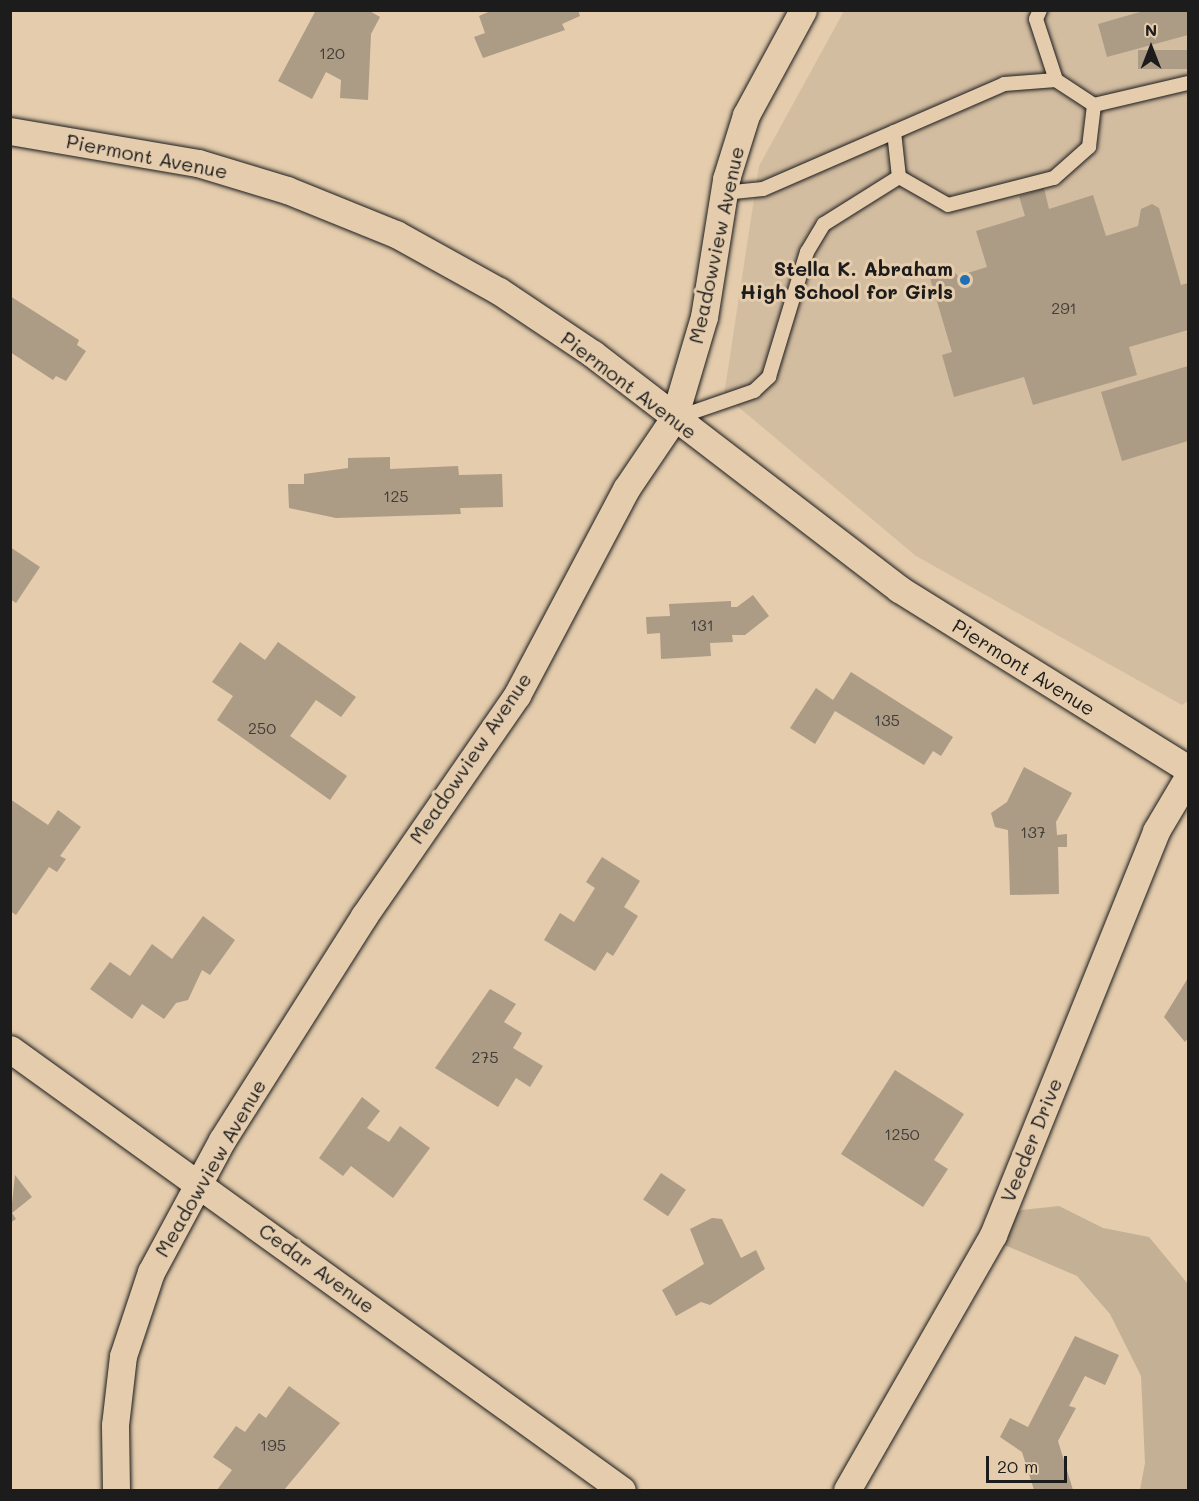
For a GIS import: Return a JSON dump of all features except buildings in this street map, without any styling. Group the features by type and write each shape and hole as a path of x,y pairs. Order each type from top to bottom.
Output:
{"street":[{"name":"Meadowview Avenue","path":"116,1491 115,1425 123,1356 151,1272 199,1184 364,916 517,695 626,489 674,418 704,318 724,193 746,115 803,10"},
{"name":"Piermont Avenue","path":"10,131 198,163 287,190 396,234 509,297 674,418 898,589 1188,769"},
{"name":"Veeder Drive","path":"847,1491 993,1235 1156,831 1188,777"},
{"name":"Cedar Avenue","path":"10,1049 621,1491"}],"lane":[{"path":"1040,10 1036,19 1056,80"},
{"path":"724,193 763,189 1004,84 1056,80 1094,105 1188,84"},
{"path":"899,177 948,205 1054,178 1089,147 1094,105"},
{"path":"894,132 899,177"},
{"path":"674,418 754,391 769,377 807,252 824,224 899,177"}],"shaded area":[{"name":"Stella K. Abraham High School for Girls","path":"844,11 1188,11 1188,701 1182,705 916,556 724,395 759,166"},
{"path":"1059,1206 1103,1228 1149,1237 1188,1284 1188,1490 1140,1490 1145,1463 1141,1376 1110,1314 1077,1276 979,1234 1022,1210"}],"place":[{"name":"Stella K. Abraham High School for Girls","path":"965,280"}]}
